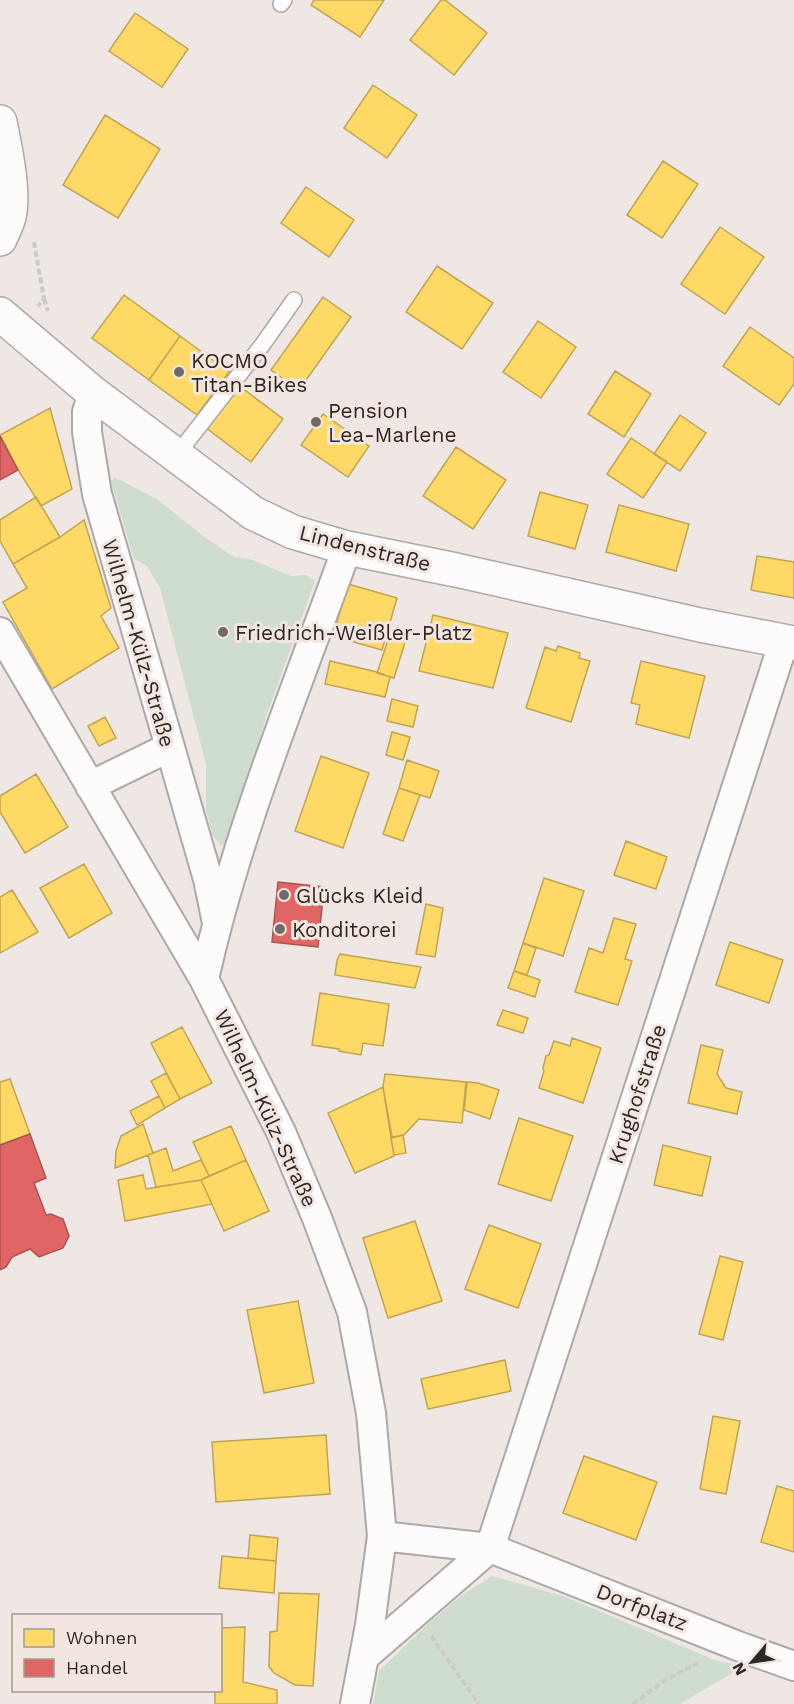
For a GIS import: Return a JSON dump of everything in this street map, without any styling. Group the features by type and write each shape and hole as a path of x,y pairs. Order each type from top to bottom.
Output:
{"street":[{"path":"0,122 11,202 9,217 0,239"},
{"name":"Lindenstraße","path":"8,321 93,393 176,456 253,513 293,532 347,548 700,625 789,642"},
{"name":"Wilhelm-Külz-Straße","path":"93,393 87,412 87,432 97,494 208,879 217,923"},
{"path":"204,979 217,923 241,842 347,548"},
{"name":"Wilhelm-Külz-Straße","path":"0,632 204,979 281,1132 352,1311 371,1413 382,1536 370,1625 355,1704"},
{"name":"Krughofstraße","path":"490,1548 789,642"},
{"path":"90,786 170,747"},
{"name":"Dorfplatz","path":"382,1536 490,1548 794,1666"},
{"path":"364,1657 490,1548"}],"lane":[{"path":"176,456 263,344 294,300"}],"path":[{"path":"36,232 34,241 44,299 51,320"},
{"path":"8,321 44,299"},
{"path":"635,1703 664,1680 738,1646"}],"green space":[{"path":"114,477 157,499 207,539 234,557 250,559 291,576 306,575 315,581 268,711 229,844 220,845 212,834 206,809 206,764 160,588 147,566 134,559 111,482"},
{"path":"492,1576 566,1597 717,1661 744,1666 680,1704 373,1704 379,1671 432,1620 461,1596"}],"building: Wohnen":[{"path":"314,0 384,0 360,37 311,5"},
{"path":"441,0 445,0 487,33 454,75 410,40"},
{"path":"135,13 188,49 162,87 109,51"},
{"path":"373,85 417,115 387,158 344,128"},
{"path":"105,115 160,149 118,218 63,185"},
{"path":"663,161 698,184 662,238 627,215"},
{"path":"306,187 354,220 329,257 281,223"},
{"path":"720,227 764,257 725,314 681,284"},
{"path":"437,266 493,303 462,349 406,312"},
{"path":"124,295 180,336 149,380 92,338"},
{"path":"323,297 351,317 299,390 271,370"},
{"path":"538,321 576,347 541,398 503,372"},
{"path":"750,327 794,358 794,384 779,405 723,366"},
{"path":"180,336 229,372 197,415 149,380"},
{"path":"615,371 651,394 624,437 588,414"},
{"path":"237,384 283,419 251,462 205,427"},
{"path":"50,408 72,489 41,506 18,470 0,435"},
{"path":"323,414 369,446 348,477 301,445"},
{"path":"680,415 706,433 680,471 654,454"},
{"path":"631,438 667,462 643,498 607,474"},
{"path":"456,447 506,480 473,529 423,496"},
{"path":"540,492 588,505 575,549 528,536"},
{"path":"36,497 60,537 13,564 0,541 0,520"},
{"path":"619,505 689,524 676,571 606,552"},
{"path":"84,520 111,608 101,616 119,648 52,689 3,602 27,588 13,564 60,537"},
{"path":"757,556 794,562 794,598 751,590"},
{"path":"348,584 397,598 382,650 333,636"},
{"path":"433,615 508,633 493,688 419,671"},
{"path":"391,631 407,636 394,678 377,673"},
{"path":"558,646 580,653 579,658 590,661 571,722 526,708 545,647 556,651"},
{"path":"330,661 390,677 385,697 325,684"},
{"path":"641,661 705,676 689,738 636,724 640,705 631,703"},
{"path":"392,699 418,706 413,727 387,721"},
{"path":"105,717 116,738 99,746 88,726"},
{"path":"392,732 410,737 403,760 386,755"},
{"path":"321,756 369,773 343,848 295,831"},
{"path":"407,760 439,771 430,798 399,788"},
{"path":"36,774 68,827 25,853 0,812 0,796"},
{"path":"399,788 420,795 403,841 383,834"},
{"path":"626,841 667,857 656,889 614,875"},
{"path":"84,864 112,913 69,938 40,888"},
{"path":"544,878 584,891 563,956 523,943"},
{"path":"12,890 38,932 0,953 0,897"},
{"path":"426,904 443,908 435,957 416,954"},
{"path":"614,918 636,924 625,959 632,961 618,1005 575,992 589,948 603,953"},
{"path":"730,942 783,960 769,1003 716,985"},
{"path":"523,943 536,948 527,975 514,971"},
{"path":"340,954 421,967 415,988 335,975"},
{"path":"514,971 540,980 535,997 508,988"},
{"path":"320,993 389,1004 383,1046 363,1043 361,1055 312,1045"},
{"path":"503,1010 528,1018 523,1033 497,1025"},
{"path":"182,1027 212,1083 180,1099 151,1043"},
{"path":"572,1038 601,1048 583,1103 539,1088 546,1056 549,1055 554,1041 570,1046"},
{"path":"701,1045 723,1050 717,1074 726,1088 742,1092 737,1114 688,1103"},
{"path":"166,1073 180,1099 165,1108 151,1081"},
{"path":"385,1074 466,1082 462,1123 419,1119 404,1135 392,1137 383,1087"},
{"path":"10,1079 30,1134 0,1145 0,1082"},
{"path":"467,1082 499,1090 490,1119 464,1110"},
{"path":"383,1087 394,1156 355,1173 328,1113"},
{"path":"159,1096 165,1108 137,1125 130,1111"},
{"path":"519,1118 573,1136 551,1201 498,1184"},
{"path":"143,1124 153,1153 115,1168 116,1151 121,1136"},
{"path":"231,1126 246,1160 209,1176 193,1142"},
{"path":"403,1135 406,1153 394,1155 391,1138"},
{"path":"663,1145 711,1157 702,1196 654,1185"},
{"path":"166,1148 173,1171 201,1160 209,1176 201,1180 156,1187 148,1155"},
{"path":"246,1160 269,1211 224,1231 201,1180"},
{"path":"143,1175 146,1189 201,1180 212,1204 125,1221 118,1180"},
{"path":"415,1221 442,1301 388,1318 363,1238"},
{"path":"489,1225 541,1244 518,1308 465,1289"},
{"path":"720,1256 743,1262 723,1340 699,1334"},
{"path":"298,1301 314,1383 264,1393 247,1310"},
{"path":"505,1360 511,1391 428,1409 421,1379"},
{"path":"713,1416 740,1421 726,1494 700,1489"},
{"path":"326,1435 330,1494 216,1502 212,1442"},
{"path":"584,1456 657,1482 636,1540 563,1513"},
{"path":"777,1486 794,1491 794,1552 761,1542"},
{"path":"250,1535 278,1538 276,1561 248,1558"},
{"path":"222,1556 276,1561 274,1593 219,1588"},
{"path":"279,1593 319,1594 313,1686 295,1685 274,1673 269,1667 270,1632 277,1631"},
{"path":"245,1627 243,1682 277,1690 277,1704 215,1704 215,1692 222,1692 222,1628"}],"building: Handel":[{"path":"0,436 18,470 0,480"},
{"path":"278,882 324,887 318,947 272,942"},
{"path":"30,1134 46,1178 34,1183 46,1215 51,1214 63,1219 69,1236 63,1248 39,1257 30,1249 12,1257 6,1267 0,1270 0,1145"}],"place":[{"name":"KOCMO Titan-Bikes","path":"179,372"},
{"name":"Pension Lea-Marlene","path":"316,422"},
{"name":"Friedrich-Weißler-Platz","path":"223,632"},
{"name":"Glücks Kleid","path":"284,895"},
{"name":"Konditorei","path":"280,929"}]}
